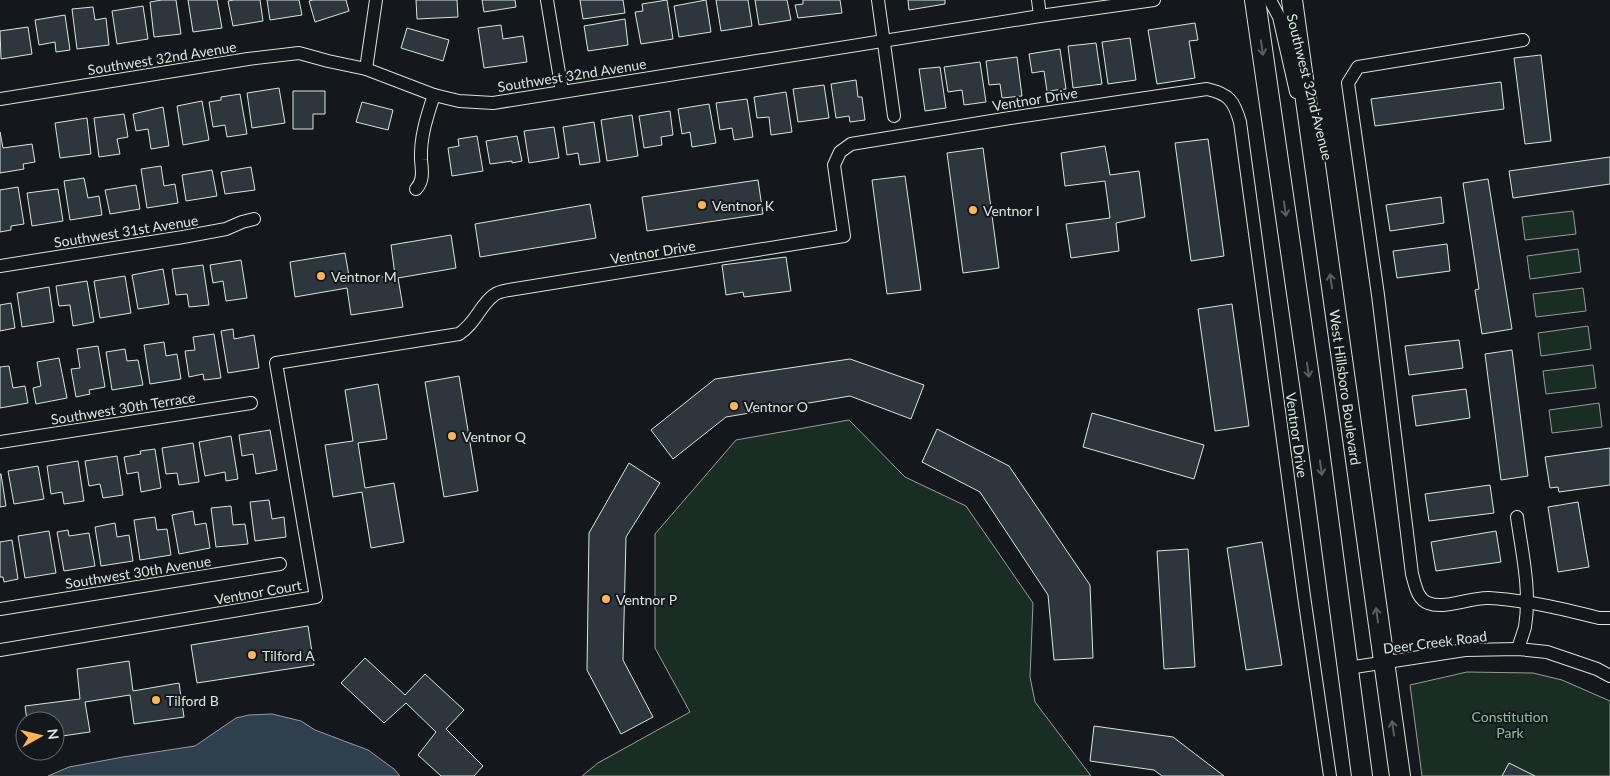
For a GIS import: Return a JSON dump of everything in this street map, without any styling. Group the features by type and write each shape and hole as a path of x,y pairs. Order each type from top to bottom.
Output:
{"main road":[{"path":"1255,0 1315,419 1362,776"},
{"name":"West Hillsboro Boulevard","path":"1292,0 1400,776"}],"street":[{"path":"366,69 376,0"},
{"path":"547,0 562,91"},
{"path":"878,0 894,116"},
{"path":"1038,0 1040,16"},
{"name":"Southwest 32nd Avenue","path":"0,99 248,59 299,53 366,69 434,95 459,101 493,103 1040,16 1154,0"},
{"name":"Southwest 32nd Avenue","path":"1270,0 1278,17 1318,182"},
{"path":"1523,40 1358,67 1348,83 1378,295 1412,574 1420,597 1426,602 1435,605 1487,598 1526,602 1599,618 1610,618"},
{"name":"Ventnor Drive","path":"276,363 460,334 468,328 495,294 509,290 844,236 834,165 840,152 851,144 1201,89 1220,93 1231,100 1234,105 1240,127 1330,776"},
{"path":"416,189 422,176 421,144 434,95"},
{"name":"Southwest 31st Avenue","path":"0,266 183,238 226,229 254,219"},
{"name":"Ventnor Court","path":"0,650 316,597 276,363"},
{"name":"Southwest 30th Terrace","path":"0,442 251,403"},
{"path":"1517,517 1525,567 1526,602 1524,627 1518,649"},
{"name":"Southwest 30th Avenue","path":"0,608 280,564"},
{"name":"Deer Creek Road","path":"1348,668 1465,650 1518,649 1548,652 1597,669 1610,676"}],"green space":[{"path":"1573,211 1576,234 1525,240 1522,217"},
{"path":"1578,249 1581,272 1530,279 1527,256"},
{"path":"1583,288 1586,311 1536,317 1533,294"},
{"path":"1588,326 1591,349 1541,356 1538,333"},
{"path":"1593,365 1596,388 1546,394 1543,371"},
{"path":"1599,403 1602,427 1552,433 1549,410"},
{"path":"849,420 905,477 966,506 1033,603 1030,677 1035,702 1091,776 582,776 598,763 690,712 655,648 655,534 736,440"},
{"name":"Constitution Park","path":"1467,672 1533,673 1562,680 1610,701 1610,776 1422,776 1410,685"}],"water":[{"path":"272,714 301,721 315,730 368,750 394,769 400,776 48,776 69,767 195,746 236,718 249,715"}],"building":[{"path":"176,0 181,34 154,37 150,2"},
{"path":"188,0 217,0 222,28 193,32"},
{"path":"260,0 263,21 233,26 228,1"},
{"path":"267,0 299,0 302,15 270,20"},
{"path":"346,0 349,11 315,22 309,1"},
{"path":"416,0 457,0 458,17 417,19"},
{"path":"482,0 515,0 516,7 484,12"},
{"path":"580,0 623,0 625,13 583,19"},
{"path":"667,0 673,39 641,44 635,12 643,11 642,4"},
{"path":"706,0 711,32 679,37 674,6"},
{"path":"716,0 748,0 752,26 721,31"},
{"path":"755,0 787,0 791,20 759,25"},
{"path":"803,0 840,0 842,13 798,18 795,5 803,4"},
{"path":"908,0 945,0 945,4 909,10"},
{"path":"143,6 148,39 117,44 112,11"},
{"path":"93,7 95,20 106,18 109,45 77,49 72,9"},
{"path":"65,15 70,50 56,52 55,42 39,45 35,20"},
{"path":"625,19 628,45 588,51 584,26"},
{"path":"1195,23 1198,40 1189,41 1195,78 1157,84 1148,30"},
{"path":"501,25 503,39 523,36 527,62 484,68 478,28"},
{"path":"28,27 32,54 1,59 0,31"},
{"path":"407,28 449,40 443,61 401,48"},
{"path":"1130,38 1136,80 1108,84 1102,42"},
{"path":"1096,43 1102,84 1073,88 1068,46"},
{"path":"1060,49 1066,89 1047,91 1044,71 1032,73 1029,54"},
{"path":"1541,55 1551,141 1525,144 1514,58"},
{"path":"1017,57 1022,96 1002,98 1000,84 989,85 986,61"},
{"path":"980,62 986,102 964,105 962,90 948,92 944,67"},
{"path":"940,67 946,108 925,111 919,69"},
{"path":"856,80 858,97 862,97 865,120 850,122 849,116 836,118 831,84"},
{"path":"1501,82 1504,109 1375,126 1371,99"},
{"path":"824,85 829,118 798,122 793,89"},
{"path":"279,88 285,123 252,128 247,93"},
{"path":"293,91 325,91 325,114 313,114 313,129 293,129"},
{"path":"786,92 792,132 771,135 769,117 757,118 754,97"},
{"path":"240,94 247,134 227,137 225,125 213,127 209,102 221,100 221,97"},
{"path":"747,99 753,137 734,140 732,128 720,130 716,103"},
{"path":"202,101 209,140 183,145 177,106"},
{"path":"362,102 393,110 388,130 356,122"},
{"path":"709,104 716,143 692,147 690,132 682,134 678,109"},
{"path":"163,107 169,146 151,149 148,129 136,131 133,114"},
{"path":"670,111 673,135 661,137 662,145 644,148 639,116"},
{"path":"124,114 128,137 117,139 120,154 99,157 94,118"},
{"path":"632,115 638,156 607,161 601,120"},
{"path":"87,118 91,154 60,158 55,123"},
{"path":"594,122 600,162 580,165 578,153 567,155 563,127"},
{"path":"554,127 559,158 529,163 524,131"},
{"path":"0,132 3,148 32,144 35,162 23,164 24,169 0,173"},
{"path":"477,136 483,171 452,176 448,148 459,146 458,139"},
{"path":"517,136 522,161 490,164 486,141"},
{"path":"1208,139 1224,256 1191,261 1175,143"},
{"path":"1105,146 1110,175 1139,171 1145,217 1116,223 1119,251 1071,258 1066,224 1110,218 1105,181 1065,186 1061,153"},
{"name":"Ventnor I","path":"983,148 999,268 963,273 947,153"},
{"path":"1610,157 1610,184 1513,198 1509,171"},
{"path":"161,166 164,186 175,184 178,203 147,208 141,169"},
{"path":"251,167 255,190 225,194 221,172"},
{"path":"212,170 217,196 186,201 182,175"},
{"path":"905,176 921,290 887,294 872,180"},
{"path":"84,178 88,198 99,196 102,215 70,220 64,181"},
{"path":"1488,179 1512,329 1482,334 1475,290 1479,289 1463,183"},
{"name":"Ventnor K","path":"758,180 763,214 647,231 642,197"},
{"path":"136,185 140,209 110,214 105,190"},
{"path":"18,187 24,224 11,226 11,230 0,232 0,190"},
{"path":"58,189 63,221 32,226 27,193"},
{"path":"1441,197 1444,223 1390,231 1386,205"},
{"path":"590,204 596,238 480,257 475,224"},
{"name":"Ventnor M","path":"451,235 456,268 398,278 403,307 351,315 347,288 295,297 290,262 345,253 350,282 395,275 391,245"},
{"path":"1447,244 1450,271 1397,278 1393,251"},
{"path":"786,257 791,291 744,297 743,292 726,295 722,265"},
{"path":"241,260 247,298 226,301 223,281 213,283 210,265"},
{"path":"203,265 209,305 189,307 187,294 176,295 172,269"},
{"path":"163,269 169,304 138,309 132,275"},
{"path":"125,276 131,313 100,318 94,281"},
{"path":"87,281 94,322 73,326 70,305 59,306 56,286"},
{"path":"49,287 54,322 22,327 17,293"},
{"path":"11,303 15,328 0,331 0,305"},
{"path":"1232,304 1249,426 1215,431 1198,309"},
{"path":"233,329 234,339 254,335 259,368 228,373 221,331"},
{"path":"214,334 221,378 204,380 203,374 189,377 185,351 195,350 193,337"},
{"path":"1459,340 1463,368 1409,375 1405,346"},
{"path":"164,342 166,356 177,354 181,379 150,384 144,345"},
{"path":"98,346 105,387 89,390 90,394 76,397 71,369 80,368 77,349"},
{"path":"125,349 127,361 138,360 143,385 112,390 106,352"},
{"path":"1512,350 1528,476 1501,480 1485,354"},
{"path":"59,358 67,398 36,404 33,388 41,386 37,362"},
{"name":"Ventnor O","path":"850,359 924,385 911,419 850,396 726,417 673,459 651,430 715,379"},
{"path":"9,366 13,388 25,386 28,403 0,408 0,367"},
{"name":"Ventnor Q","path":"459,376 478,491 444,497 425,382"},
{"path":"378,384 387,439 358,443 365,488 394,483 404,542 371,548 362,492 333,497 325,445 353,441 345,390"},
{"path":"1466,389 1470,418 1416,426 1412,396"},
{"path":"1092,413 1204,445 1194,479 1083,447"},
{"path":"937,429 1009,466 1090,585 1093,658 1054,660 1048,595 980,492 922,462"},
{"path":"270,430 277,470 256,474 253,454 242,456 239,435"},
{"path":"231,436 238,479 226,481 225,472 205,476 199,442"},
{"path":"193,443 199,482 179,485 177,473 166,474 162,448"},
{"path":"1610,448 1610,485 1559,492 1558,487 1550,488 1545,457"},
{"path":"155,449 161,488 141,492 138,472 127,474 124,457 141,454 140,451"},
{"path":"117,456 123,495 103,498 100,484 89,486 85,461"},
{"path":"78,461 84,501 64,504 62,492 51,494 47,466"},
{"name":"Ventnor P","path":"629,463 660,483 626,537 623,660 653,717 621,734 587,670 589,533"},
{"path":"38,466 44,499 14,504 8,471"},
{"path":"0,474 6,506 0,507"},
{"path":"1490,485 1494,513 1429,521 1425,494"},
{"path":"269,500 272,519 284,517 286,537 255,541 250,502"},
{"path":"1578,502 1589,567 1558,572 1548,507"},
{"path":"231,506 233,525 245,524 248,544 216,547 211,508"},
{"path":"193,511 195,525 206,523 210,548 179,554 172,515"},
{"path":"155,517 157,530 167,529 171,555 140,560 134,520"},
{"path":"115,523 117,537 129,535 133,561 101,566 95,527"},
{"path":"68,530 69,536 89,533 95,566 64,571 57,532"},
{"path":"49,531 56,573 25,578 18,536"},
{"path":"1496,531 1501,562 1436,571 1431,542"},
{"path":"12,540 18,579 4,582 3,577 0,577 0,542"},
{"path":"1262,542 1282,665 1246,670 1227,548"},
{"path":"1188,549 1195,667 1164,669 1157,551"},
{"name":"Tilford A","path":"308,626 314,665 197,683 191,645"},
{"path":"365,658 405,695 425,674 464,710 446,729 483,766 474,776 441,776 418,755 436,732 406,703 384,723 341,683"},
{"name":"Tilford B","path":"129,661 133,691 179,683 184,717 134,724 130,695 85,702 90,732 65,736 65,711 26,711 25,706 80,699 77,669"},
{"path":"1094,726 1173,737 1224,776 1162,776 1154,770 1090,761"},
{"path":"1509,763 1535,776 1502,776"}],"place":[{"name":"Ventnor K","path":"702,205"},
{"name":"Ventnor I","path":"973,210"},
{"name":"Ventnor M","path":"321,276"},
{"name":"Ventnor O","path":"734,406"},
{"name":"Ventnor Q","path":"452,436"},
{"name":"Ventnor P","path":"606,599"},
{"name":"Tilford A","path":"252,655"},
{"name":"Tilford B","path":"156,700"}]}
